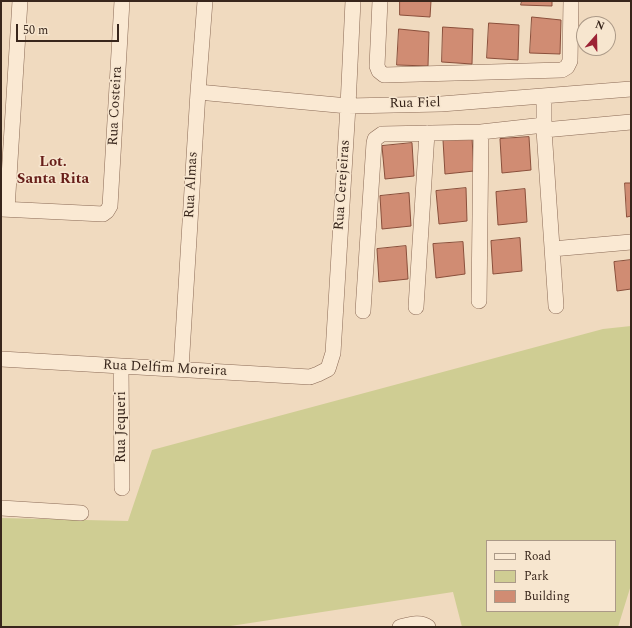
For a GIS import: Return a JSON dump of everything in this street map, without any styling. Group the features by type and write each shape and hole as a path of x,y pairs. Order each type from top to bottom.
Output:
{"street":[{"path":"4,209 20,1"},
{"name":"Rua Costeira","path":"4,209 103,214 110,206 122,1"},
{"name":"Rua Almas","path":"181,370 205,1"},
{"name":"Rua Cerejeiras","path":"328,368 333,352 353,1"},
{"path":"380,1 377,66 378,71 384,75 562,70 567,67 570,61 571,1"},
{"name":"Rua Fiel","path":"198,92 348,106 441,104 631,89"},
{"path":"544,96 544,127 556,306"},
{"path":"363,311 374,143 375,139 382,134 481,132 631,122"},
{"path":"479,301 481,132"},
{"path":"416,307 427,133"},
{"path":"552,249 631,242"},
{"name":"Rua Delfim Moreira","path":"1,359 310,377 328,368"},
{"name":"Rua Jequeri","path":"121,366 122,488"},
{"path":"1,508 81,513"},
{"path":"400,627 418,624 428,627"}],"green space":[{"path":"631,326 631,585 618,627 462,627 453,592 224,627 1,627 1,518 128,521 152,450 603,329"}],"building":[{"path":"400,1 431,1 430,17 400,15"},
{"path":"522,1 552,1 552,6 521,5"},
{"path":"532,17 561,20 560,54 530,53"},
{"path":"489,23 519,25 518,60 487,58"},
{"path":"443,27 473,29 472,64 442,62"},
{"path":"399,29 429,32 428,66 397,65"},
{"path":"529,137 531,170 502,173 500,139"},
{"path":"472,138 474,171 445,174 443,140"},
{"path":"412,143 414,176 385,179 382,146"},
{"path":"625,183 631,183 631,216 627,217"},
{"path":"466,188 467,221 439,224 436,191"},
{"path":"525,189 527,222 498,225 496,192"},
{"path":"409,193 411,226 382,229 380,196"},
{"path":"520,238 522,271 493,274 491,241"},
{"path":"463,242 465,274 436,278 433,244"},
{"path":"406,246 408,279 379,282 377,249"},
{"path":"631,260 631,289 617,291 614,262"}],"district":[{"name":"Lot. Santa Rita","path":"53,172"}]}
